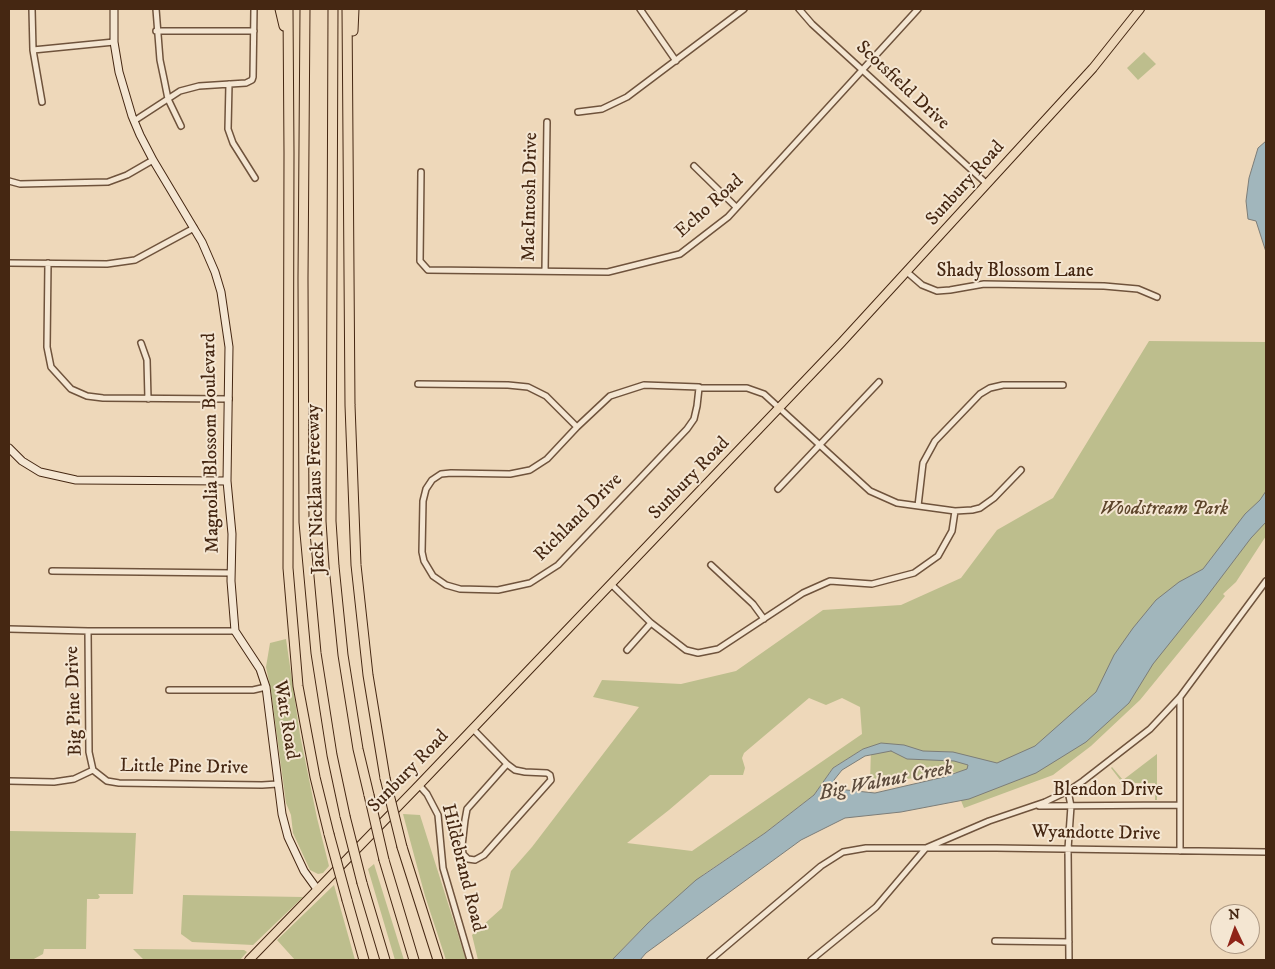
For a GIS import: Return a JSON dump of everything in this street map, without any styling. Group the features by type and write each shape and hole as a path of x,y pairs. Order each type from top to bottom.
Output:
{"highway":[{"path":"280,9 287,36"},
{"path":"288,9 288,568 298,686 315,777 364,960"},
{"name":"Jack Nicklaus Freeway","path":"305,9 304,522 316,653 332,755 362,883 385,960"},
{"name":"Jack Nicklaus Freeway","path":"333,9 330,404 334,566 343,655 358,749 384,860 414,960"},
{"path":"347,9 350,404 356,565 368,675 385,778 402,847 438,960"},
{"path":"348,154 354,9"}],"main road":[{"name":"Sunbury Road","path":"249,960 612,584 907,272 1093,68 1140,9"}],"street":[{"path":"32,9 33,50 42,102"},
{"name":"Magnolia Blossom Boulevard","path":"114,9 114,42 122,86 134,121 153,160 194,228 215,272 221,292 229,347 227,480 232,534 231,573 235,631"},
{"path":"156,9 156,31 168,99 181,126"},
{"path":"134,121 180,91 199,86 246,83 252,80 254,9"},
{"path":"640,9 676,61"},
{"path":"578,112 602,109 627,97 744,9"},
{"name":"Scotsfield Drive","path":"799,9 812,24 987,184"},
{"name":"Echo Road","path":"421,172 419,255 422,266 428,270 608,272 680,254 728,217 918,9"},
{"path":"156,31 254,32"},
{"path":"33,50 114,42"},
{"path":"228,84 228,129 233,143 255,178"},
{"name":"MacIntosh Drive","path":"545,272 547,122"},
{"path":"9,181 20,184 108,182 127,175 153,160"},
{"path":"694,166 736,207"},
{"path":"9,263 107,264 135,260 194,228"},
{"path":"48,263 47,347 51,367 66,385 87,396 103,398 229,399"},
{"name":"Shady Blossom Lane","path":"907,272 922,285 937,290 950,290 984,284 1104,286 1138,289 1157,296"},
{"path":"141,343 147,360 148,398"},
{"path":"778,489 879,382"},
{"path":"418,384 528,387 546,396 577,427 610,396 644,386 747,388 764,394 780,407 870,491 897,503 918,506 963,511 980,508 994,498 1021,470"},
{"path":"918,506 923,462 935,441 980,394 990,388 1003,385 1063,385"},
{"name":"Richland Drive","path":"577,427 547,459 530,470 510,474 451,472 441,474 432,480 426,489 423,501 422,552 424,561 433,576 446,585 460,589 498,590 530,583 558,565 687,430 694,419 698,406 699,388"},
{"path":"9,448 22,461 40,472 76,480 227,480"},
{"path":"612,584 675,644 686,650 698,653 718,648 803,592 830,581 872,584 914,573 938,556 952,531 955,510"},
{"path":"711,565 753,604 764,619"},
{"path":"52,571 231,573"},
{"path":"811,960 876,907 926,848 989,821 1036,806 1068,791 1104,766 1150,729 1180,697 1266,582"},
{"path":"1260,589 1266,594"},
{"path":"627,650 651,623"},
{"path":"9,629 235,631"},
{"name":"Big Pine Drive","path":"88,631 89,752 93,770"},
{"name":"Watt Road","path":"235,631 260,670 266,687 282,814 288,837 304,872 317,889"},
{"path":"169,690 253,690 266,687"},
{"path":"1180,697 1180,851"},
{"path":"473,729 515,770 547,773 552,780 484,855 475,860 468,859 463,854 462,846 466,814 471,804 507,764"},
{"path":"9,781 54,782 74,779 93,770"},
{"name":"Little Pine Drive","path":"93,770 106,781 120,783 278,784"},
{"name":"Hildebrand Road","path":"419,785 427,794 438,815 443,868 470,960"},
{"path":"1068,791 1070,806 1068,849 1069,960"},
{"name":"Blendon Drive","path":"1036,806 1179,806"},
{"name":"Wyandotte Drive","path":"710,960 821,866 843,852 866,848 926,848 1266,852"},
{"path":"995,941 1069,942"}],"green space":[{"path":"1144,52 1156,64 1138,80 1127,68"},
{"name":"Woodstream Park","path":"1149,341 1266,342 1266,536 1236,582 1223,594 1225,596 1140,700 1091,746 1053,775 964,808 953,781 966,771 870,784 871,747 863,749 833,768 814,795 765,833 704,874 648,923 612,960 478,960 472,935 502,908 511,871 532,847 639,707 593,697 602,680 681,684 736,671 823,610 901,605 961,578 997,530 1053,498","holes":["809,698 826,705 842,698 860,707 862,734 692,851 627,843 710,775 743,775 745,768 742,758 744,753"]},
{"path":"286,639 300,735 329,866 323,873 318,874 310,870 293,833 291,815 286,803 266,667 270,643"},
{"path":"1157,754 1157,800 1155,800 1155,783 1119,783 1121,781 1111,768 1123,780"},
{"path":"403,814 420,815 466,960 446,960 425,896"},
{"path":"9,831 136,833 133,894 98,894 100,897 98,899 87,899 86,949 44,949 43,954 32,960 9,960"},
{"path":"374,864 404,960 395,960 368,869"},
{"path":"334,885 355,960 295,960 277,940"},
{"path":"183,895 303,897 253,945 192,942 181,934"},
{"path":"133,949 244,950 247,952 240,960 144,960"}],"water":[{"path":"1266,141 1266,252 1256,221 1248,219 1246,201 1249,178 1258,148"},
{"path":"1266,491 1266,522 1251,538 1153,664 1129,703 1086,742 1036,773 969,799 901,812 845,818 801,840 646,953 640,960 612,960 648,923 696,880 765,833 814,795 833,768 863,749 881,743 904,745 923,751 953,752 997,763 1035,746 1096,692 1114,655 1156,600 1179,582 1203,569 1245,514 1260,500","holes":["891,751 907,759 954,761 968,765 967,769 944,777 875,793 837,789 834,780 842,770 865,756"]}],"water label":[{"name":"Big Walnut Creek","path":"886,782"}]}
